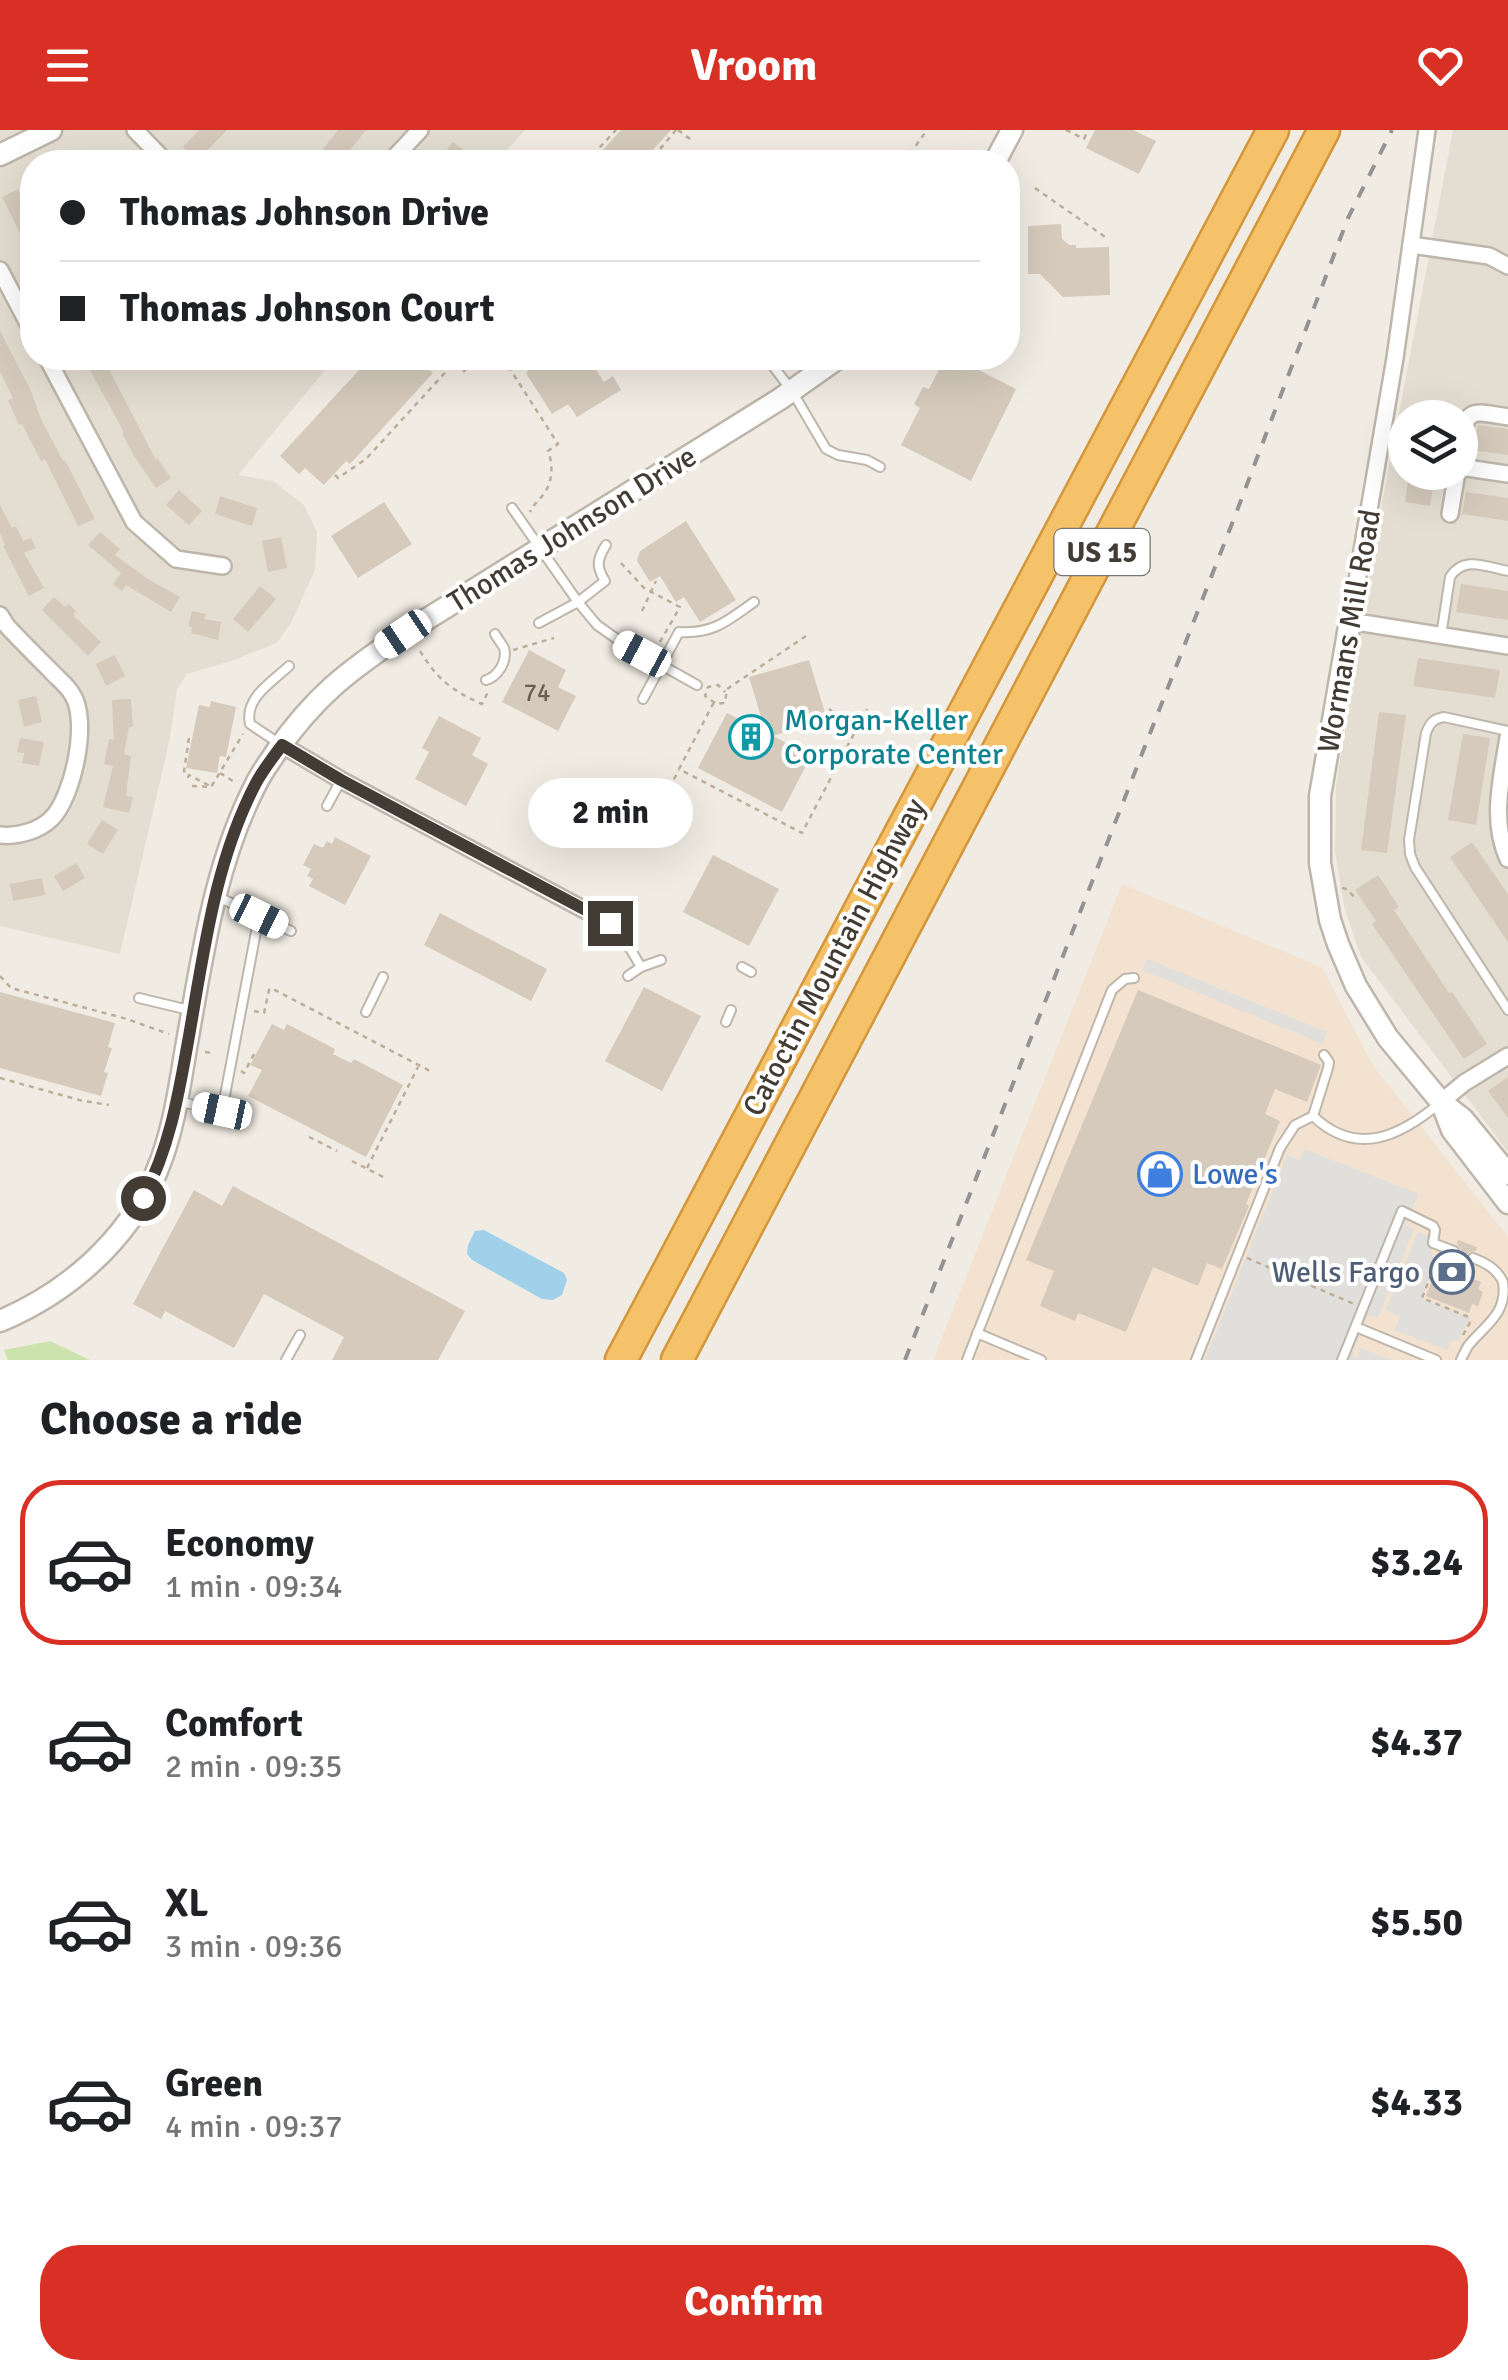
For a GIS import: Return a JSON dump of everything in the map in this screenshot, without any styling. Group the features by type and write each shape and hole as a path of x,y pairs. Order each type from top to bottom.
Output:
{"highway":[{"name":"Catoctin Mountain Highway","path":"621,1360 1273,130"},
{"name":"Catoctin Mountain Highway","path":"677,1360 1324,130"},
{"path":"1110,439 1149,462"}],"street":[{"path":"0,156 51,130"},
{"path":"401,150 420,130"},
{"name":"Wormans Mill Road","path":"1426,130 1380,450 1320,796 1318,836 1323,886 1338,944 1356,986 1388,1038 1508,1174"},
{"path":"1411,245 1489,256 1508,266"},
{"path":"0,270 20,308"},
{"path":"53,370 134,522 176,559 223,566"},
{"name":"Thomas Johnson Drive","path":"0,1321 42,1302 94,1260 122,1230 156,1175 177,1100 216,895 234,832 258,779 317,700 349,671 403,634 821,370"},
{"path":"1478,414 1508,417"},
{"path":"1478,472 1508,474"},
{"path":"1450,514 1454,490"},
{"path":"0,615 74,695 80,745 64,803 50,821 28,832 0,835"},
{"path":"1350,620 1508,646"},
{"path":"1508,734 1498,825 1508,858"},
{"path":"282,745 610,923"},
{"path":"1441,1102 1508,1056"},
{"name":"Wormans Mill Road","path":"1441,1102 1452,1130 1508,1204"}],"lane":[{"path":"775,370 826,449 880,467"},
{"path":"512,508 597,625 697,684"},
{"path":"540,623 578,602 605,580 597,562 606,546"},
{"path":"1440,636 1454,570 1468,563 1508,571"},
{"path":"642,699 679,632 717,628 754,602"},
{"path":"486,680 498,674 504,654 495,634"},
{"path":"282,745 250,724 248,714 253,700 288,666"},
{"path":"1508,734 1444,717 1430,723 1408,840 1415,867 1508,1010"},
{"path":"328,806 341,780"},
{"path":"216,895 291,931"},
{"path":"177,1100 222,1111 259,916"},
{"path":"610,923 641,966"},
{"path":"628,976 641,966 662,960"},
{"path":"366,1012 384,977"},
{"path":"967,1360 1112,990 1125,979 1134,978"},
{"path":"139,998 193,1011"},
{"path":"726,1022 732,1010"},
{"path":"1196,1360 1280,1148 1295,1124 1313,1116 1328,1068 1324,1055"},
{"path":"1313,1116 1343,1137 1382,1137 1422,1118 1441,1102"},
{"path":"1342,1360 1402,1211 1432,1226 1434,1243 1454,1251"},
{"path":"1461,1360 1474,1340 1502,1316 1507,1304 1507,1293 1498,1273 1473,1258"},
{"path":"1356,1327 1436,1360"},
{"path":"978,1333 1041,1360"},
{"path":"286,1360 300,1335"}],"path":[{"path":"597,150 616,130"},
{"path":"661,150 677,130 690,139"},
{"path":"1066,130 1084,138 1088,130"},
{"path":"1035,188 1108,238"},
{"path":"335,475 338,478 366,459 448,370"},
{"path":"511,370 558,444 548,452 552,461 550,483 533,505 531,518"},
{"path":"620,563 636,582 680,608 657,647"},
{"path":"642,611 656,580"},
{"path":"669,788 713,704 724,703 727,688 806,636"},
{"path":"717,704 706,696 708,687 718,685 726,693"},
{"path":"829,708 856,730"},
{"path":"679,769 802,833 867,709"},
{"path":"211,787 243,732"},
{"path":"189,738 184,771 188,778 211,787"},
{"path":"219,773 236,783"},
{"path":"192,786 211,787"},
{"path":"1342,888 1355,898"},
{"path":"0,976 11,988 169,1034"},
{"path":"252,1011 264,1013 271,988 432,1072"},
{"path":"205,1052 213,1053"},
{"path":"242,1063 244,1074 254,1054"},
{"path":"366,1168 420,1065"},
{"path":"0,1078 109,1106"},
{"path":"309,1136 338,1151"},
{"path":"352,1161 387,1178"},
{"path":"1435,1265 1422,1298 1477,1320"}],"shaded area":[{"path":"0,130 525,130 507,150 20,150 20,370 325,370 238,475 273,481 304,505 317,532 315,570 291,623 277,643 187,674 177,689 170,738 120,954 0,926"},
{"path":"1453,130 1508,130 1508,1152 1361,957 1344,906 1335,852 1336,785 1388,471 1388,490 1478,490 1478,400 1402,400"},
{"path":"1122,884 1323,968 1372,1064 1508,1237 1508,1360 933,1360"},
{"path":"1147,959 1327,1032 1323,1044 1142,970"},
{"path":"1304,1149 1419,1194 1405,1225 1414,1229 1378,1318 1368,1315 1352,1356 1357,1359 1361,1348 1391,1360 1205,1360 1287,1155 1300,1160"},
{"path":"1418,1232 1427,1235 1435,1265 1422,1298 1470,1318 1457,1342 1451,1340 1447,1350 1395,1330 1400,1317 1386,1310"}],"green space":[{"path":"50,1341 90,1360 8,1360 4,1350"}],"water":[{"path":"484,1230 564,1273 567,1280 562,1295 553,1300 542,1299 472,1260 467,1254 468,1245 475,1231"}],"building":[{"path":"199,130 227,130 208,150 183,147"},
{"path":"338,130 366,130 350,150 322,150"},
{"path":"621,130 671,130 653,150 603,150"},
{"path":"1095,130 1133,130 1156,141 1139,174 1086,148"},
{"path":"453,142 464,150 447,150"},
{"path":"18,189 20,233 2,197"},
{"path":"1061,224 1062,239 1069,245 1109,247 1110,295 1063,297 1040,274 1028,274 1028,226"},
{"path":"0,331 40,417 95,519 78,526 45,459 41,461 22,424 19,425 8,400 13,398 0,372"},
{"path":"90,370 109,370 156,460 171,478 156,488 134,456"},
{"path":"359,370 433,373 350,464 346,461 324,485 305,468 299,474 280,456"},
{"path":"596,370 604,382 613,376 621,390 577,417 568,404 552,414 528,371"},
{"path":"939,370 979,370 1016,389 971,481 901,445 920,408 914,404 923,387 929,389"},
{"path":"1478,425 1508,429 1508,455 1478,451"},
{"path":"179,490 202,511 189,525 166,505"},
{"path":"1407,490 1432,490 1430,506 1405,502"},
{"path":"1466,492 1508,498 1508,521 1462,514"},
{"path":"220,496 257,508 252,526 215,514"},
{"path":"384,502 412,544 358,578 331,536"},
{"path":"0,505 12,528 16,526 23,541 31,538 36,548 24,553 44,588 29,596 3,546"},
{"path":"686,521 736,600 700,622 684,597 676,602 660,576 650,582 637,561 640,551"},
{"path":"100,532 120,549 115,555 180,597 171,612 126,585 122,591 113,584 121,573 88,545"},
{"path":"281,537 287,568 268,572 262,541"},
{"path":"1461,584 1508,591 1508,620 1456,612"},
{"path":"260,586 276,599 248,632 233,619"},
{"path":"54,597 65,607 69,604 76,611 73,615 101,642 88,656 42,610"},
{"path":"192,611 206,614 204,619 221,622 218,640 191,633 192,627 188,626"},
{"path":"529,650 566,670 558,687 576,696 558,731 502,702"},
{"path":"115,655 125,676 106,686 96,664"},
{"path":"1418,658 1500,670 1495,698 1413,686"},
{"name":"Morgan-Keller Corporate Center","path":"809,660 827,719 773,736 811,756 782,812 698,768 727,713 766,734 749,677"},
{"path":"36,696 42,722 24,727 18,700"},
{"path":"131,699 133,727 129,727 124,754 131,756 126,796 133,797 129,813 103,807 113,766 104,764 109,739 114,740 112,700"},
{"path":"211,701 236,707 226,757 220,756 217,773 186,768 199,705 210,707"},
{"path":"1379,712 1406,715 1387,853 1361,850"},
{"path":"439,716 481,738 472,755 488,764 466,806 415,779 429,752 422,748"},
{"path":"1463,734 1490,738 1476,825 1448,820"},
{"path":"20,738 44,742 39,766 22,763 24,753 17,752"},
{"path":"102,820 118,830 103,854 87,844"},
{"path":"335,837 371,856 345,905 309,886 313,879 307,876 311,869 303,865 314,844 323,848 327,841 332,844"},
{"path":"1472,842 1508,894 1508,942 1450,857"},
{"path":"713,855 779,889 749,946 683,912"},
{"path":"76,863 85,878 63,891 54,876"},
{"path":"1378,875 1399,907 1394,910 1487,1044 1464,1059 1372,924 1376,921 1355,890"},
{"path":"42,878 45,895 13,901 10,884"},
{"path":"440,913 547,969 531,1001 424,945"},
{"path":"644,987 701,1016 662,1091 605,1061"},
{"name":"Lowe's","path":"1138,990 1321,1065 1307,1102 1275,1089 1265,1114 1280,1121 1222,1269 1207,1263 1198,1286 1153,1267 1126,1332 1078,1313 1075,1321 1040,1306 1054,1271 1026,1260"},
{"path":"0,992 115,1023 101,1096 0,1068"},
{"path":"272,1024 284,1030 287,1024 335,1049 333,1054 351,1063 354,1059 403,1085 366,1157 248,1096 262,1070 250,1065"},
{"path":"1508,1077 1508,1118 1488,1091"},
{"path":"233,1186 465,1311 438,1360 332,1360 344,1337 264,1294 234,1348 165,1311 161,1319 133,1304 194,1190 222,1206"},
{"name":"Wells Fargo","path":"1458,1240 1477,1247 1466,1256 1471,1265 1467,1276 1481,1282 1478,1289 1483,1292 1478,1306 1472,1304 1469,1313 1426,1296 1438,1265 1446,1268 1451,1258 1461,1255"}],"railway":[{"path":"905,1360 1348,218 1392,130"}],"place":[{"name":"Morgan-Keller Corporate Center","path":"751,737"},
{"name":"Lowe's","path":"1160,1174"},
{"name":"Wells Fargo","path":"1452,1272"}],"route":[{"path":"143,1198 156,1175 171,1127 216,895 234,832 258,779 282,745 610,923"}]}
